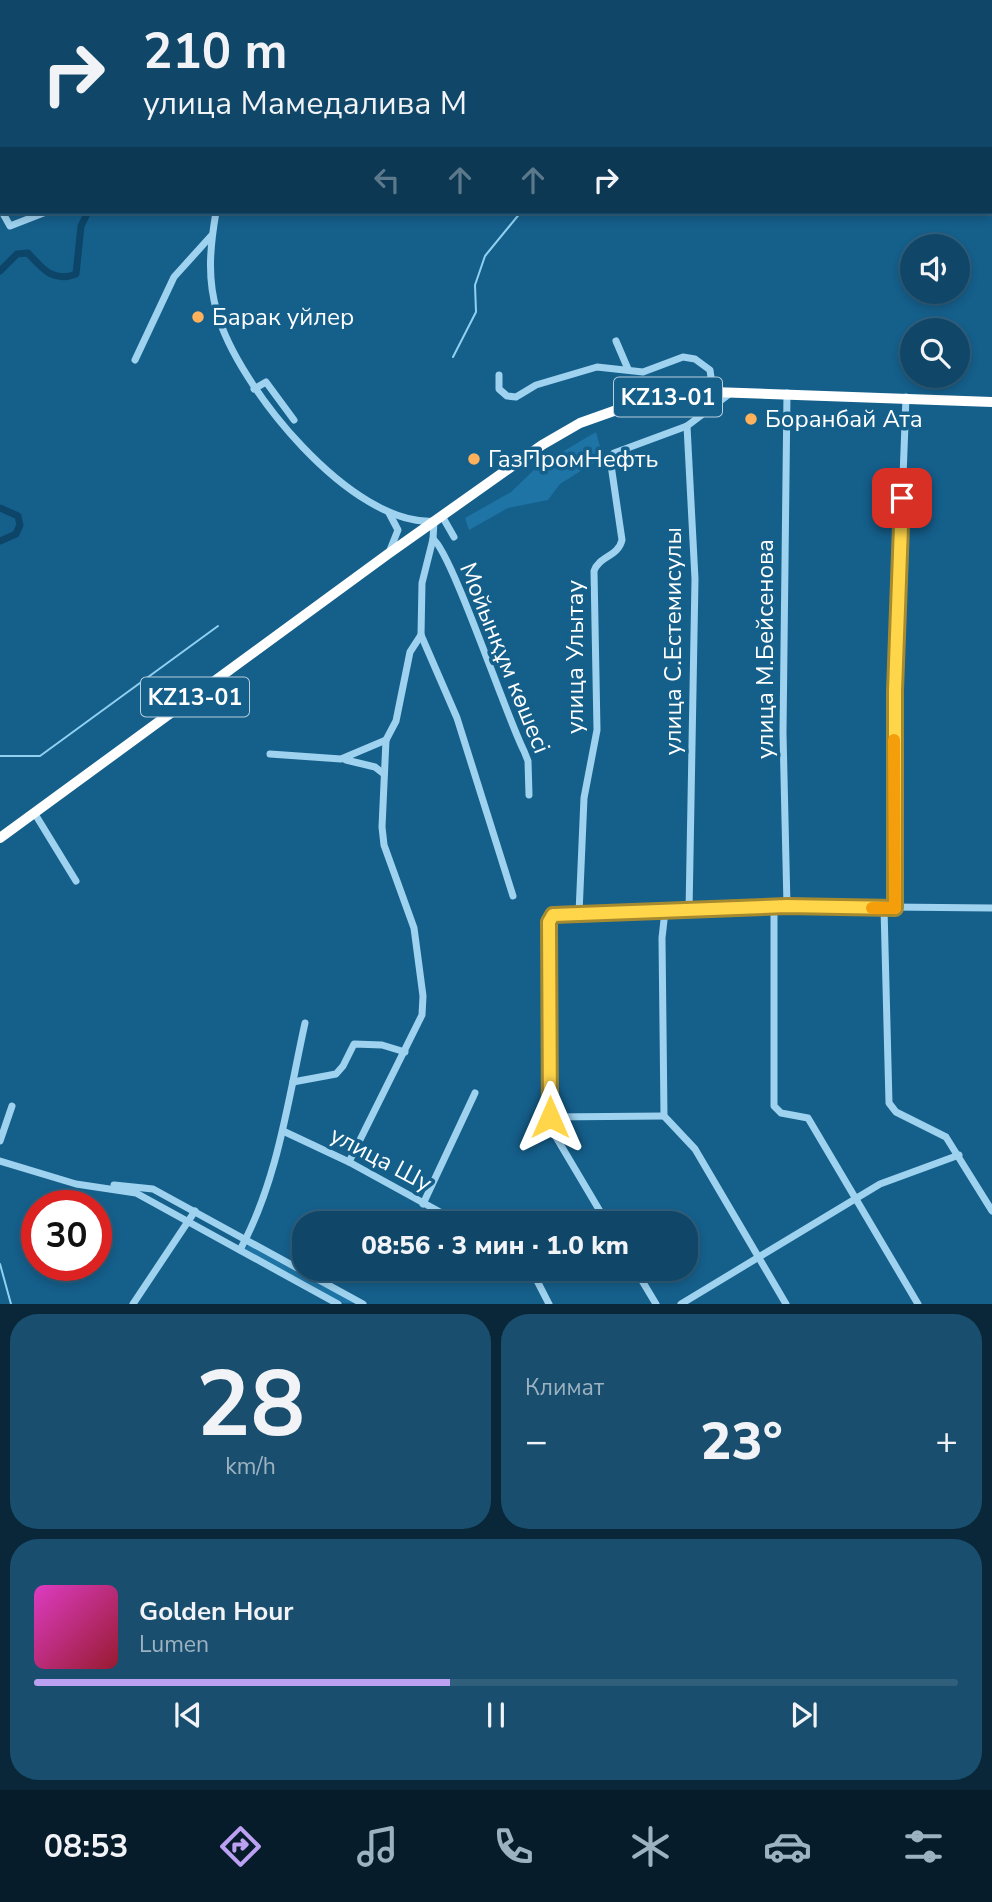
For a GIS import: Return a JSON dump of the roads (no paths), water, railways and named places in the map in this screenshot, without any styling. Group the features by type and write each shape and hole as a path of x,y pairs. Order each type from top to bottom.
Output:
{"highway":[{"name":"KZ13-01","path":"0,838 438,518 542,445 580,423 642,401 713,392 992,402"}],"street":[{"path":"3,214 10,226 41,214"},
{"path":"216,214 210,276 217,313 240,369 254,389 312,457 339,480 387,510 413,522 438,518 454,537"},
{"path":"135,360 174,276 212,236"},
{"path":"616,341 628,369"},
{"path":"499,376 499,389 512,397 536,385 597,367 648,371 683,357 706,363 710,370 713,392"},
{"path":"254,389 266,382 294,420"},
{"path":"687,426 732,392"},
{"name":"улица М.Бейсенова","path":"787,393 783,761 787,906"},
{"path":"895,908 895,691 906,397"},
{"name":"улица С.Естемисулы","path":"687,426 695,579 689,912"},
{"name":"улица Улытау","path":"579,913 584,798 597,730 594,571 599,562 619,550 622,540 610,458 614,453 687,426"},
{"path":"387,510 398,530 388,554"},
{"name":"Мойынқұм көшесі","path":"349,1162 421,1023 423,996 414,928 382,835 384,774 386,740 396,721 410,652 421,635 422,583 438,518"},
{"name":"Мойынқұм көшесі","path":"433,539 438,543 453,575 528,761 529,794"},
{"path":"421,635 457,718 513,896"},
{"path":"341,759 386,740"},
{"path":"270,754 341,759 375,767 384,774"},
{"path":"35,814 76,881"},
{"path":"774,906 774,1106 781,1113 808,1118 918,1304"},
{"path":"600,1211 556,1137 550,1117 549,922 555,914 689,912 774,906 992,908"},
{"path":"884,908 889,1102 896,1112 941,1133 959,1154 992,1211"},
{"path":"665,911 662,938 664,1116 695,1149 786,1304"},
{"path":"240,1250 261,1207 283,1131 305,1023"},
{"path":"293,1082 335,1074 343,1066 354,1044 382,1045 405,1052"},
{"path":"423,1204 475,1093"},
{"path":"0,1141 12,1106"},
{"path":"550,1117 664,1116"},
{"name":"улица Шу","path":"283,1131 349,1162 437,1211"},
{"path":"681,1304 855,1199 909,1171 959,1154"},
{"path":"0,1161 76,1184 106,1187 146,1186 363,1304"},
{"path":"106,1187 136,1194 338,1304"},
{"path":"134,1303 195,1211"},
{"path":"538,1281 550,1304"},
{"path":"642,1281 656,1304"}],"waterway":[{"path":"0,271 17,254 28,253 55,276 76,274 81,226 87,214"},
{"path":"453,357 476,312 475,285 485,256 519,214"},
{"path":"0,508 18,516 20,525 16,534 0,541"},
{"path":"0,756 40,756 218,626"},
{"path":"0,1264 11,1304"}],"place":[{"name":"Барак уйлер","path":"198,317"},
{"name":"Боранбай Ата","path":"751,419"},
{"name":"ГазПромНефть","path":"474,459"}]}
